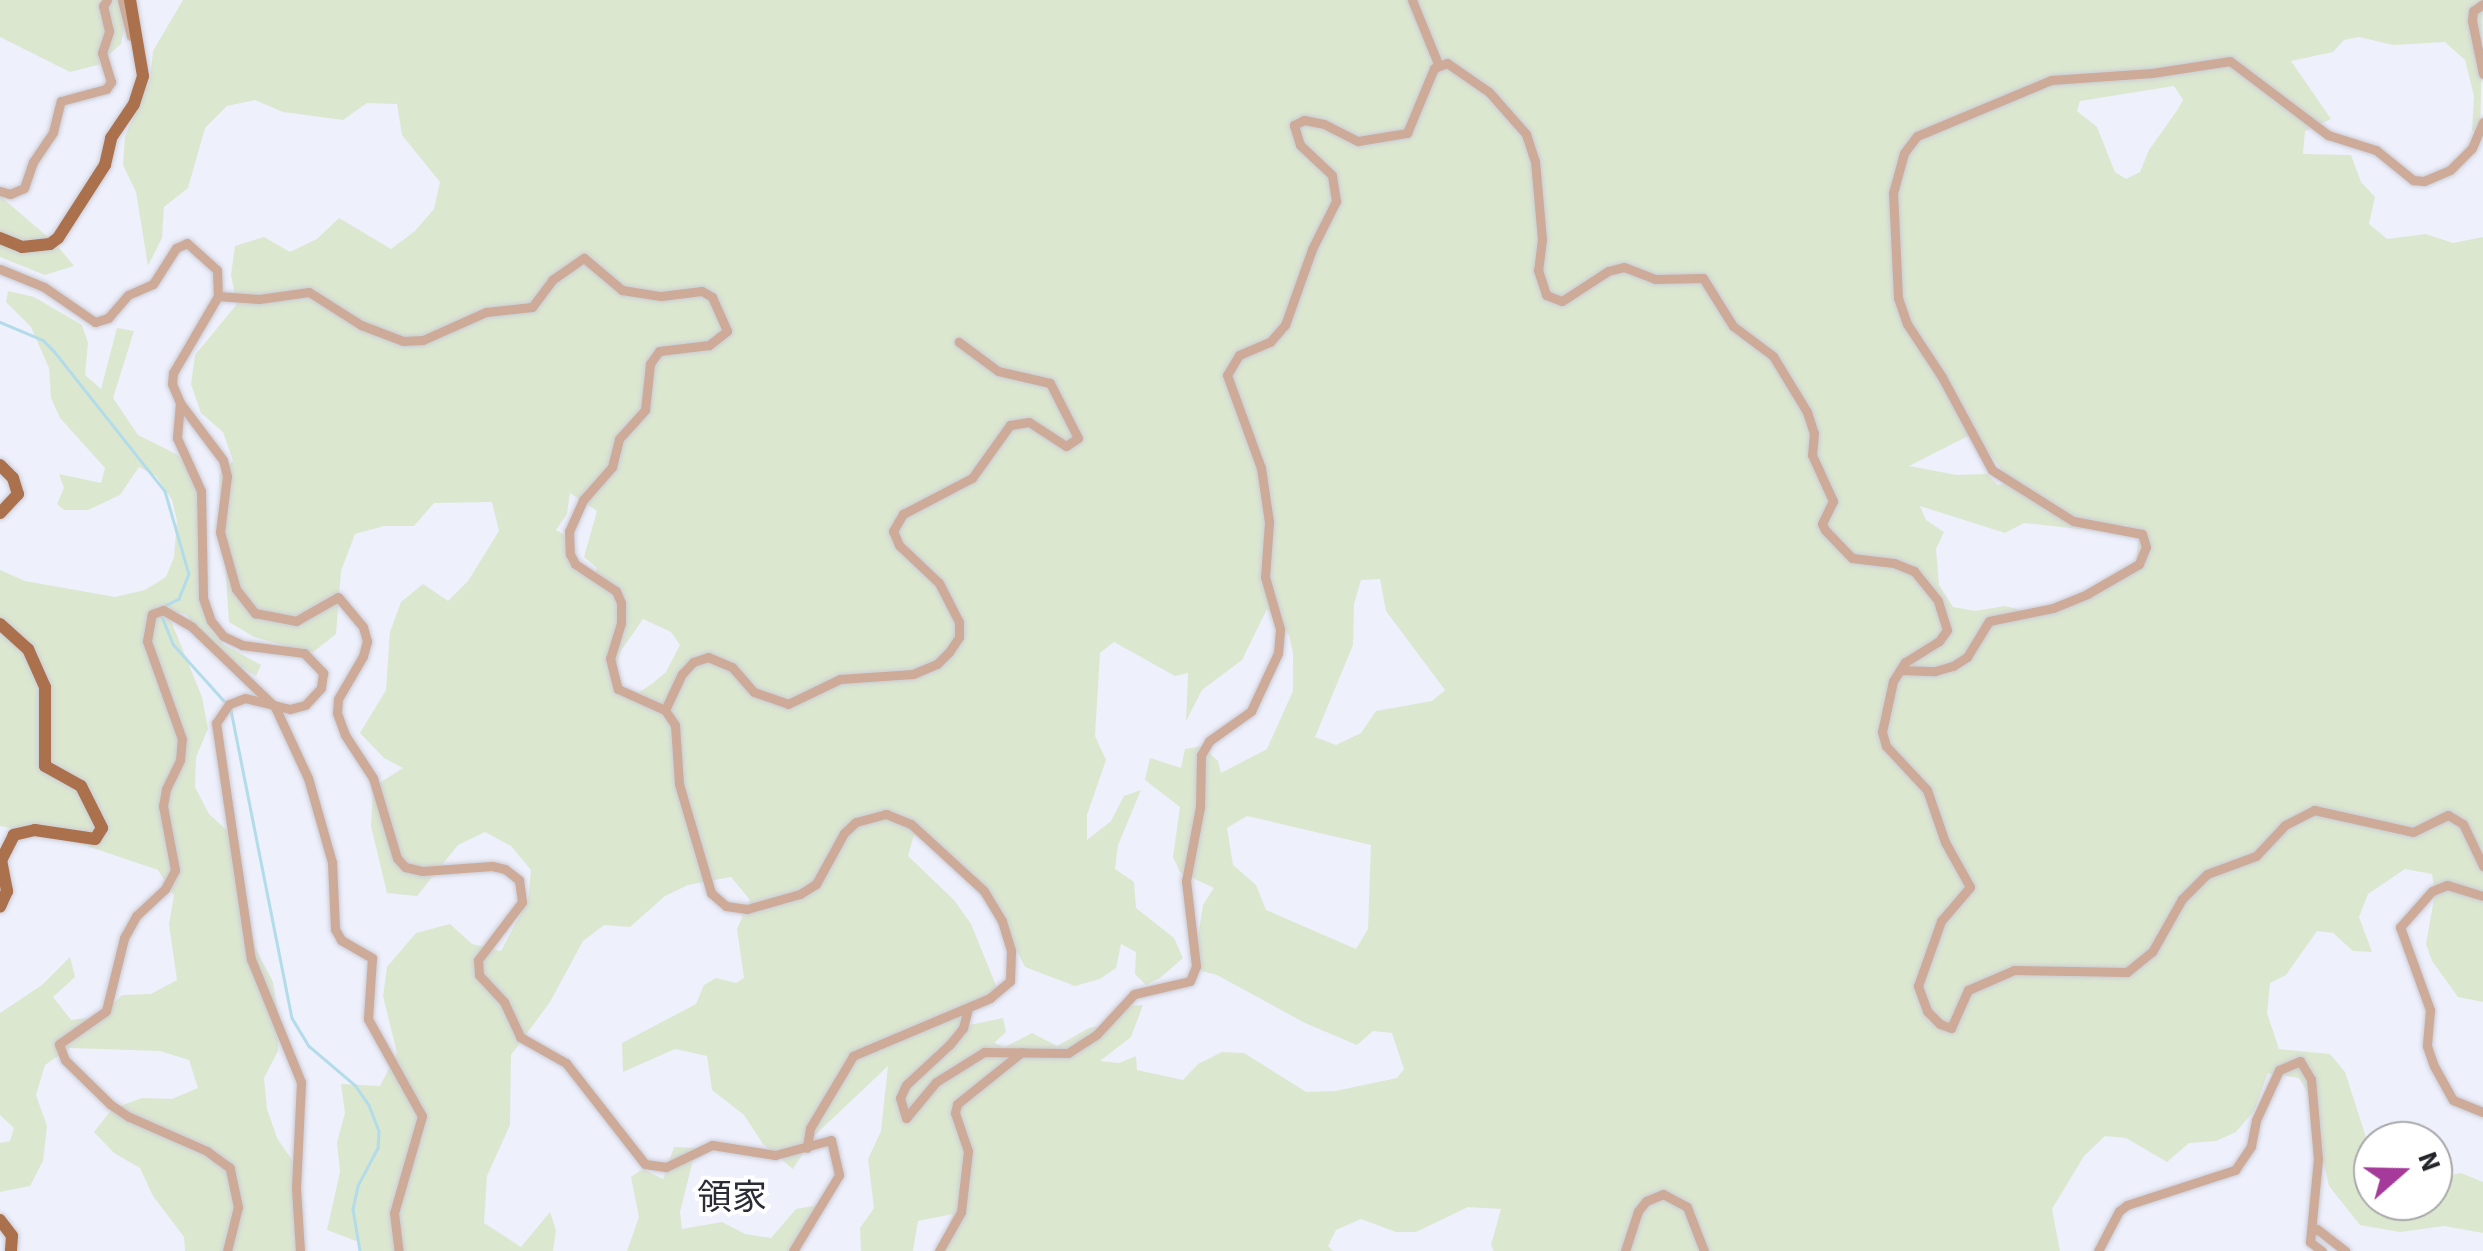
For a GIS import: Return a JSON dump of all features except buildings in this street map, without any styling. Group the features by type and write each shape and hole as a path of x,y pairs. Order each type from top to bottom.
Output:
{"main road":[{"path":"0,238 22,247 38,247 58,238 106,164 110,138 134,104 142,76 130,0"},
{"path":"0,465 13,478 18,494 0,513"},
{"path":"0,624 28,649 45,687 45,766 81,786 102,828 95,839 36,830 14,835 1,860 7,891 0,907"},
{"path":"0,1220 12,1236 11,1251"}],"street":[{"path":"0,191 10,194 24,188 32,162 54,132 61,101 106,89 111,82 102,53 108,31 103,6 106,0"},
{"path":"122,0 140,56"},
{"path":"1412,0 1439,66"},
{"path":"2483,4 2474,11 2472,21 2483,74"},
{"path":"1900,670 1935,671 1953,666 1967,657 1988,620 2053,608 2087,594 2139,564 2146,547 2142,534 2073,521 1992,470 1942,377 1907,324 1898,298 1893,193 1904,153 1917,136 2051,80 2152,73 2217,61 2238,65 2328,135 2376,150 2413,180 2450,170 2472,148 2483,122"},
{"path":"968,1008 956,1036 906,1086 900,1098 906,1118 936,1082 984,1052 1068,1053 1097,1034 1134,994 1190,981 1196,966 1186,881 1200,806 1201,756 1210,741 1241,720 1258,699 1278,652 1280,628 1265,577 1270,522 1261,468 1227,375 1239,355 1270,342 1285,324 1312,249 1336,202 1332,175 1300,144 1294,125 1304,120 1324,124 1358,140 1407,133 1434,68 1447,63 1469,74 1526,134 1534,161 1542,239 1538,270 1546,295 1562,300 1575,296 1608,272 1624,267 1656,278 1704,278 1733,326 1774,356 1807,412 1814,433 1812,454 1834,500 1822,524 1824,530 1852,558 1905,566 1926,582 1938,601 1947,630 1940,641 1914,655 1900,670 1884,707 1886,746 1927,790 1945,842 1970,887 1941,921 1918,986 1927,1011 1950,1028 1968,990 2014,970 2106,974 2131,970 2152,952 2182,899 2207,874 2256,856 2284,825 2314,810 2414,832 2448,815 2464,824 2483,866"},
{"path":"0,268 44,287 96,322 108,318 128,295 153,284 176,248 187,243 217,270 221,284 218,296 173,373 172,384 180,403 223,460 227,476 221,504 224,555 236,588 256,613 296,621 338,597 363,627 367,641 338,699 337,713 345,734 373,778 397,858 405,867 422,870 505,868 520,880 522,902 478,960 480,975 504,1002 520,1036 566,1063 646,1164 666,1167 712,1145 775,1155 831,1140 839,1175 793,1251"},
{"path":"218,296 259,299 309,292 361,325 402,341 423,340 486,312 532,308 552,280 584,258 622,290 662,296 702,291 712,297 728,332 709,346 659,351 650,364 644,410 619,439 612,466 583,500 569,531 575,564 616,592 622,603 621,623 610,658 618,689 666,710 675,724 679,784 711,893 726,906 747,909 800,894 816,884 844,833 856,822 886,814 900,817 955,860 984,890 1002,920 1011,951 1010,981 968,1008 853,1056 810,1128 806,1148"},
{"path":"666,710 682,674 693,662 708,657 732,667 754,692 788,704 840,679 913,674 937,664 949,652 958,638 958,622 939,583 899,545 893,531 903,514 972,478 1010,425 1023,420 1066,446 1078,438 1050,383 998,370 958,342"},
{"path":"180,403 178,438 201,491 203,598 211,621 223,636 242,646 304,653 323,674 322,688 314,699 290,709 244,698 229,704 216,723 251,959 300,1082 296,1188 300,1251"},
{"path":"227,1251 238,1207 230,1168 110,1104 65,1060 59,1044 106,1011 124,938 136,916 165,890 175,870 163,806 180,760 182,739 151,661 147,640 152,614 163,610 192,627 275,707 308,778 326,834 336,929 341,940 372,958 368,1019 422,1116 394,1213 399,1251"},
{"path":"2483,896 2447,885 2432,891 2400,927 2430,1010 2426,1046 2434,1066 2453,1100 2483,1112"},
{"path":"940,1251 961,1212 968,1152 955,1113 957,1104 1022,1052"},
{"path":"2098,1251 2118,1211 2127,1204 2235,1170 2251,1146 2256,1120 2279,1070 2300,1061 2311,1079 2316,1136 2310,1242 2322,1251"},
{"path":"1625,1251 1638,1211 1646,1201 1663,1194 1686,1207 1704,1251"},
{"path":"2313,1231 2317,1228 2345,1251"}],"green space":[{"path":"0,0 125,0 127,13 121,44 98,65 70,72 0,37"},
{"path":"183,0 2483,0 2480,138 2472,130 2474,96 2465,60 2445,42 2393,45 2359,37 2344,40 2333,52 2291,61 2331,119 2305,131 2303,154 2351,155 2361,182 2375,197 2369,224 2387,239 2426,234 2453,243 2483,237 2483,1002 2458,997 2432,961 2426,944 2435,893 2432,874 2405,869 2368,894 2359,917 2372,952 2353,951 2333,933 2317,931 2286,975 2270,983 2267,1013 2279,1049 2330,1054 2345,1072 2361,1121 2353,1121 2353,1216 2329,1186 2308,1093 2299,1078 2268,1073 2254,1111 2236,1132 2216,1141 2189,1143 2167,1162 2126,1138 2105,1136 2084,1156 2052,1209 2060,1251 1494,1251 1491,1245 1501,1209 1468,1207 1416,1232 1396,1232 1361,1219 1336,1230 1328,1246 1333,1251 940,1251 953,1214 918,1221 913,1251 861,1251 860,1228 874,1208 868,1159 881,1131 888,1066 814,1136 793,1169 763,1144 744,1115 712,1090 707,1056 675,1049 623,1072 622,1043 696,1004 704,985 716,978 736,983 744,978 737,929 750,900 731,877 688,885 665,896 630,927 604,925 583,941 550,1002 511,1055 510,1125 487,1176 484,1223 521,1247 550,1212 556,1230 553,1251 361,1251 359,1242 327,1230 340,1172 337,1142 345,1113 341,1084 380,1086 397,1053 383,996 387,967 416,933 450,924 472,944 501,951 528,900 531,870 511,846 485,832 458,845 417,896 387,893 371,826 373,787 403,768 384,758 360,733 386,690 390,632 401,602 423,584 448,601 468,581 499,531 492,502 434,503 414,526 384,526 355,534 341,571 336,634 312,653 254,637 229,622 219,475 233,461 223,432 201,413 191,384 195,355 237,304 231,275 235,246 264,237 290,252 317,239 339,218 391,249 415,231 434,209 440,182 402,135 397,104 367,103 343,120 283,112 255,100 227,106 205,128 188,188 164,207 162,238 148,266 136,192 123,165 125,136 150,80 153,51","holes":["2174,86 2183,100 2149,150 2140,172 2126,179 2115,172 2097,127 2077,111 2080,101","1974,433 2011,482 1998,485 1987,474 1957,475 1909,466","570,493 597,511 584,557 597,568 593,579 572,569 570,538 556,530 567,514","1920,506 2005,533 2024,523 2079,529 2127,525 2139,539 2134,571 2034,613 2005,606 1975,611 1953,607 1939,585 1936,549 1944,532 1926,520","1380,579 1386,611 1445,690 1432,701 1376,711 1361,733 1336,745 1315,737 1353,645 1354,604 1361,580","1267,609 1289,635 1293,653 1293,691 1267,749 1221,773 1218,761 1202,746 1185,749 1181,768 1150,758 1145,780 1180,807 1173,857 1180,872 1214,888 1203,905 1193,969 1217,975 1305,1023 1357,1045 1373,1031 1392,1033 1404,1069 1397,1078 1335,1091 1306,1092 1244,1053 1222,1052 1198,1064 1183,1080 1137,1070 1136,1056 1119,1063 1100,1061 1131,1037 1143,1005 1128,1006 1104,1025 1089,1028 1057,1046 1032,1033 1005,1047 994,1043 1006,1032 1003,1018 960,1027 964,1015 989,1005 997,988 971,924 954,900 908,856 914,835 927,839 990,899 1025,967 1075,986 1100,979 1116,968 1121,944 1136,952 1135,974 1146,985 1160,978 1183,958 1174,938 1136,908 1134,882 1115,869 1118,845 1141,790 1124,796 1111,821 1087,840 1087,815 1106,760 1095,736 1100,653 1114,642 1175,676 1188,673 1186,721 1202,690 1242,660","643,619 671,632 680,645 666,672 635,695 621,693 616,674 620,652","1247,816 1371,845 1368,929 1356,949 1266,910 1256,885 1233,865 1227,828"]},
{"path":"0,196 55,243 74,266 45,275 0,257"},
{"path":"8,291 34,297 82,325 88,343 85,375 101,389 117,328 134,331 113,398 138,435 178,455 205,495 205,586 211,630 223,644 261,665 256,676 211,649 186,614 167,611 202,697 208,729 196,757 195,787 209,814 231,834 240,918 273,982 279,1021 278,1051 264,1078 267,1109 277,1138 294,1163 303,1251 185,1251 184,1237 153,1196 140,1168 114,1153 94,1132 112,1109 142,1098 172,1099 198,1088 189,1060 160,1051 70,1048 45,1065 36,1095 47,1126 43,1161 30,1186 0,1192 0,1143 10,1141 14,1128 0,1115 0,1013 42,985 70,957 75,977 53,997 71,1020 100,1016 122,995 151,994 177,980 169,924 174,895 158,870 72,841 0,826 0,570 25,581 115,597 145,590 166,577 174,557 177,521 172,500 156,476 139,467 120,495 88,510 64,510 57,504 64,488 59,474 101,483 105,468 60,418 51,398 49,368 31,327 6,302"},
{"path":"674,1147 696,1148 680,1212 682,1229 722,1222 745,1234 771,1238 796,1209 825,1204 795,1251 627,1251 639,1217 631,1177 643,1169 663,1179"},
{"path":"2461,1173 2483,1182 2483,1233 2444,1226 2400,1232 2360,1225 2357,1221 2453,1221 2453,1175"}],"waterway":[{"path":"0,322 43,340 54,351 165,491 189,574 179,599 163,607"},
{"path":"161,614 173,644 226,703"},
{"path":"231,710 292,1018 309,1046 355,1085 369,1105 379,1131 378,1148 358,1186 353,1209 360,1251"}],"district":[{"name":"領家","path":"732,1198"}]}
